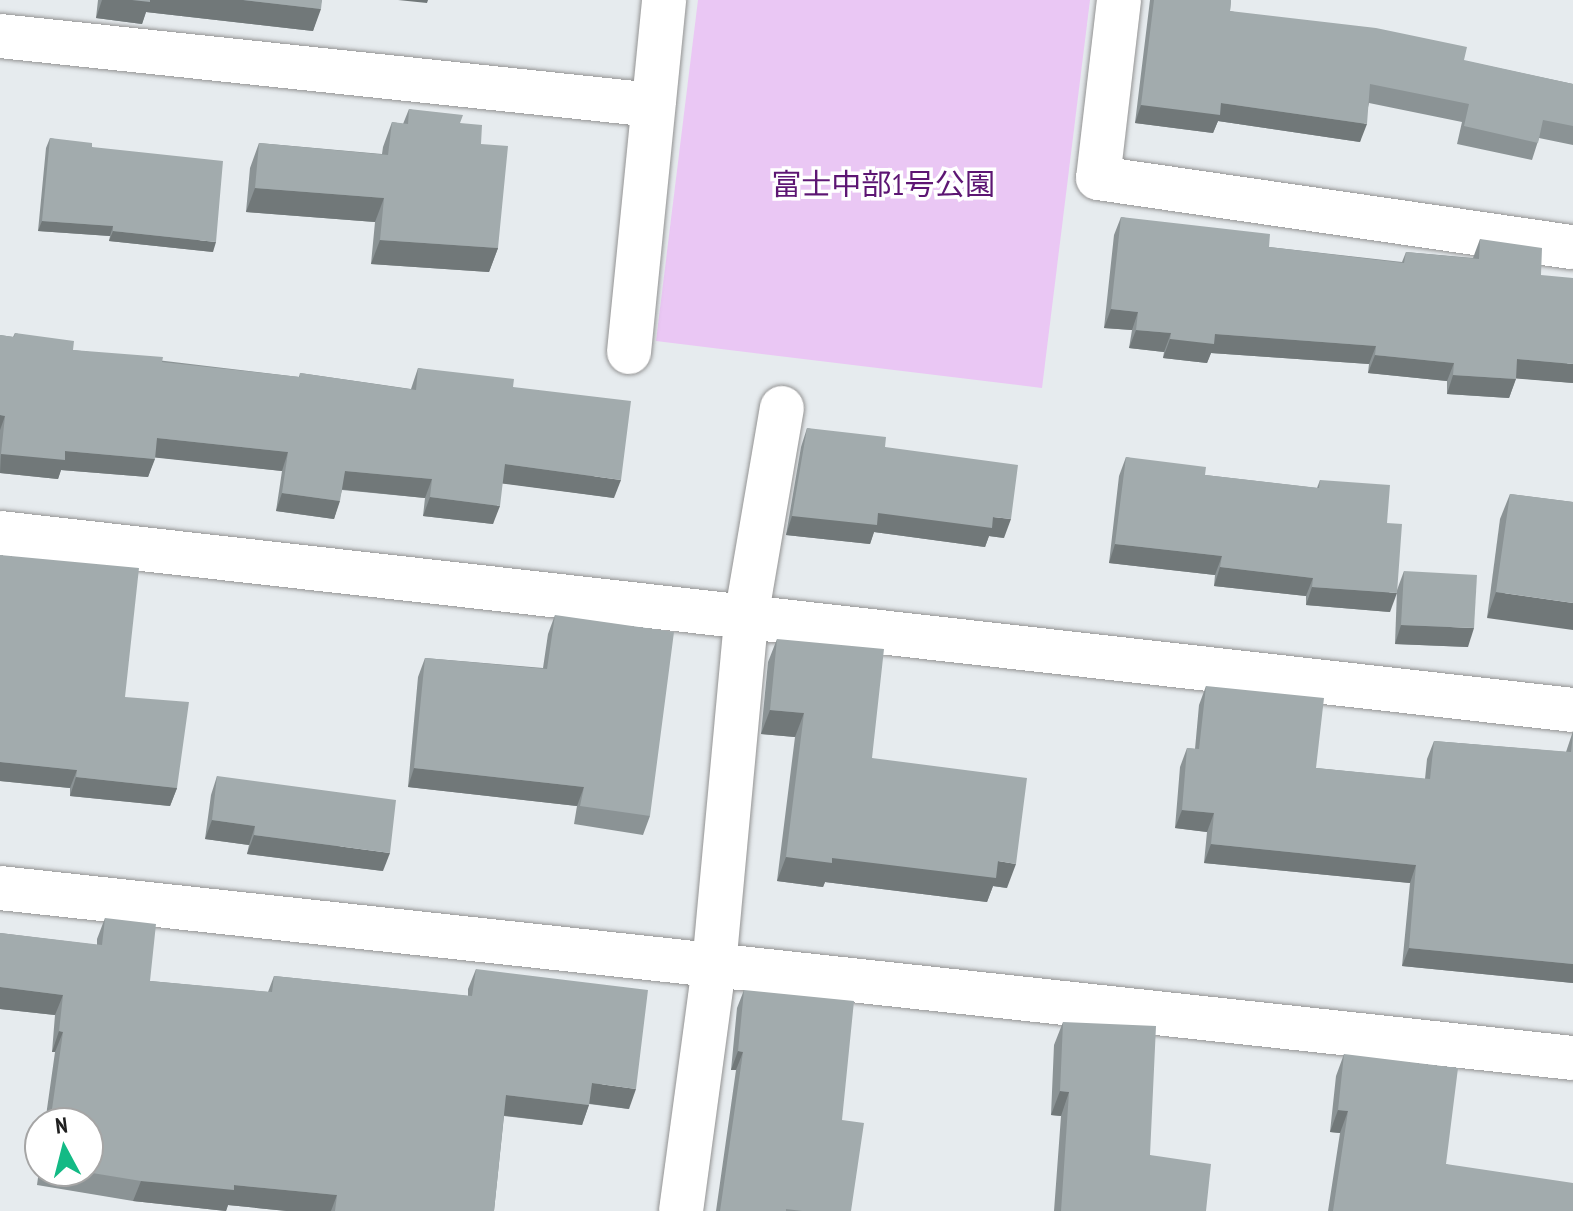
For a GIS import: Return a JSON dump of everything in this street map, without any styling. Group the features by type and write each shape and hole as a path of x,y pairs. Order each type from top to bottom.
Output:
{"street":[{"path":"629,352 664,0"},
{"path":"1119,0 1098,178 1573,247"},
{"path":"0,36 653,105"},
{"path":"681,1211 714,966 746,618 782,408"},
{"path":"0,533 1573,710"},
{"path":"0,888 1573,1058"}],"green space":[{"name":"富士中部1号公園","path":"698,0 1090,0 1042,388 656,341"}],"building":[{"path":"243,0 322,0 321,9"},
{"path":"1154,0 1231,0 1230,11 1376,28 1467,47 1464,60 1573,84 1573,126 1543,120 1538,143 1464,126 1469,104 1370,84 1367,124 1221,103 1220,115 1141,105"},
{"path":"409,109 463,115 460,123 482,125 481,144 508,146 498,248 380,240 384,198 255,188 259,143 388,155 392,122 408,124"},
{"path":"50,138 92,143 92,147 223,161 216,242 113,231 113,226 42,221"},
{"path":"1121,217 1270,234 1269,247 1404,263 1406,252 1479,259 1480,239 1542,248 1541,275 1573,278 1573,364 1517,359 1516,379 1453,375 1454,363 1375,355 1376,346 1215,334 1214,344 1170,339 1171,333 1136,330 1138,312 1111,309"},
{"path":"15,333 74,341 73,350 163,357 162,362 300,377 300,373 416,390 418,368 514,379 513,387 631,401 621,480 505,464 500,506 430,497 432,479 345,471 340,501 282,493 288,452 157,438 155,459 65,451 65,460 1,454 5,416 0,415 0,335 14,337"},
{"path":"807,428 886,437 885,447 1018,465 1011,519 993,517 992,528 878,513 877,525 792,516"},
{"path":"1126,457 1206,467 1205,475 1319,488 1320,480 1390,485 1387,523 1402,524 1397,593 1312,587 1313,578 1220,567 1222,556 1115,544"},
{"path":"1510,494 1573,502 1573,603 1496,592"},
{"path":"0,555 139,568 125,697 189,702 177,788 76,777 77,770 0,762"},
{"path":"1404,571 1477,575 1474,628 1401,625"},
{"path":"555,615 674,632 650,816 580,806 584,787 414,768 425,658 547,669"},
{"path":"777,639 884,649 872,758 1027,778 1016,864 998,861 996,878 832,858 832,863 786,857 804,713 770,710"},
{"path":"1206,686 1324,698 1316,768 1430,779 1434,741 1571,752 1573,734 1573,964 1409,948 1416,865 1211,844 1214,813 1182,810 1187,748 1199,749"},
{"path":"217,776 396,800 390,853 254,835 255,826 212,820"},
{"path":"105,918 156,924 150,981 272,992 274,976 472,996 476,969 648,990 636,1089 592,1083 589,1105 506,1095 494,1211 335,1211 337,1195 234,1185 234,1190 104,1175 104,1107 52,1107 63,1032 59,1031 63,995 0,987 0,933 102,945"},
{"path":"744,990 854,1001 842,1120 864,1123 851,1211 720,1211 743,1052 738,1051"},
{"path":"1063,1022 1156,1026 1150,1155 1211,1164 1206,1211 1061,1211 1069,1092 1060,1091"},
{"path":"1344,1054 1458,1068 1446,1164 1573,1183 1573,1211 1333,1211 1348,1111 1338,1110"}]}
